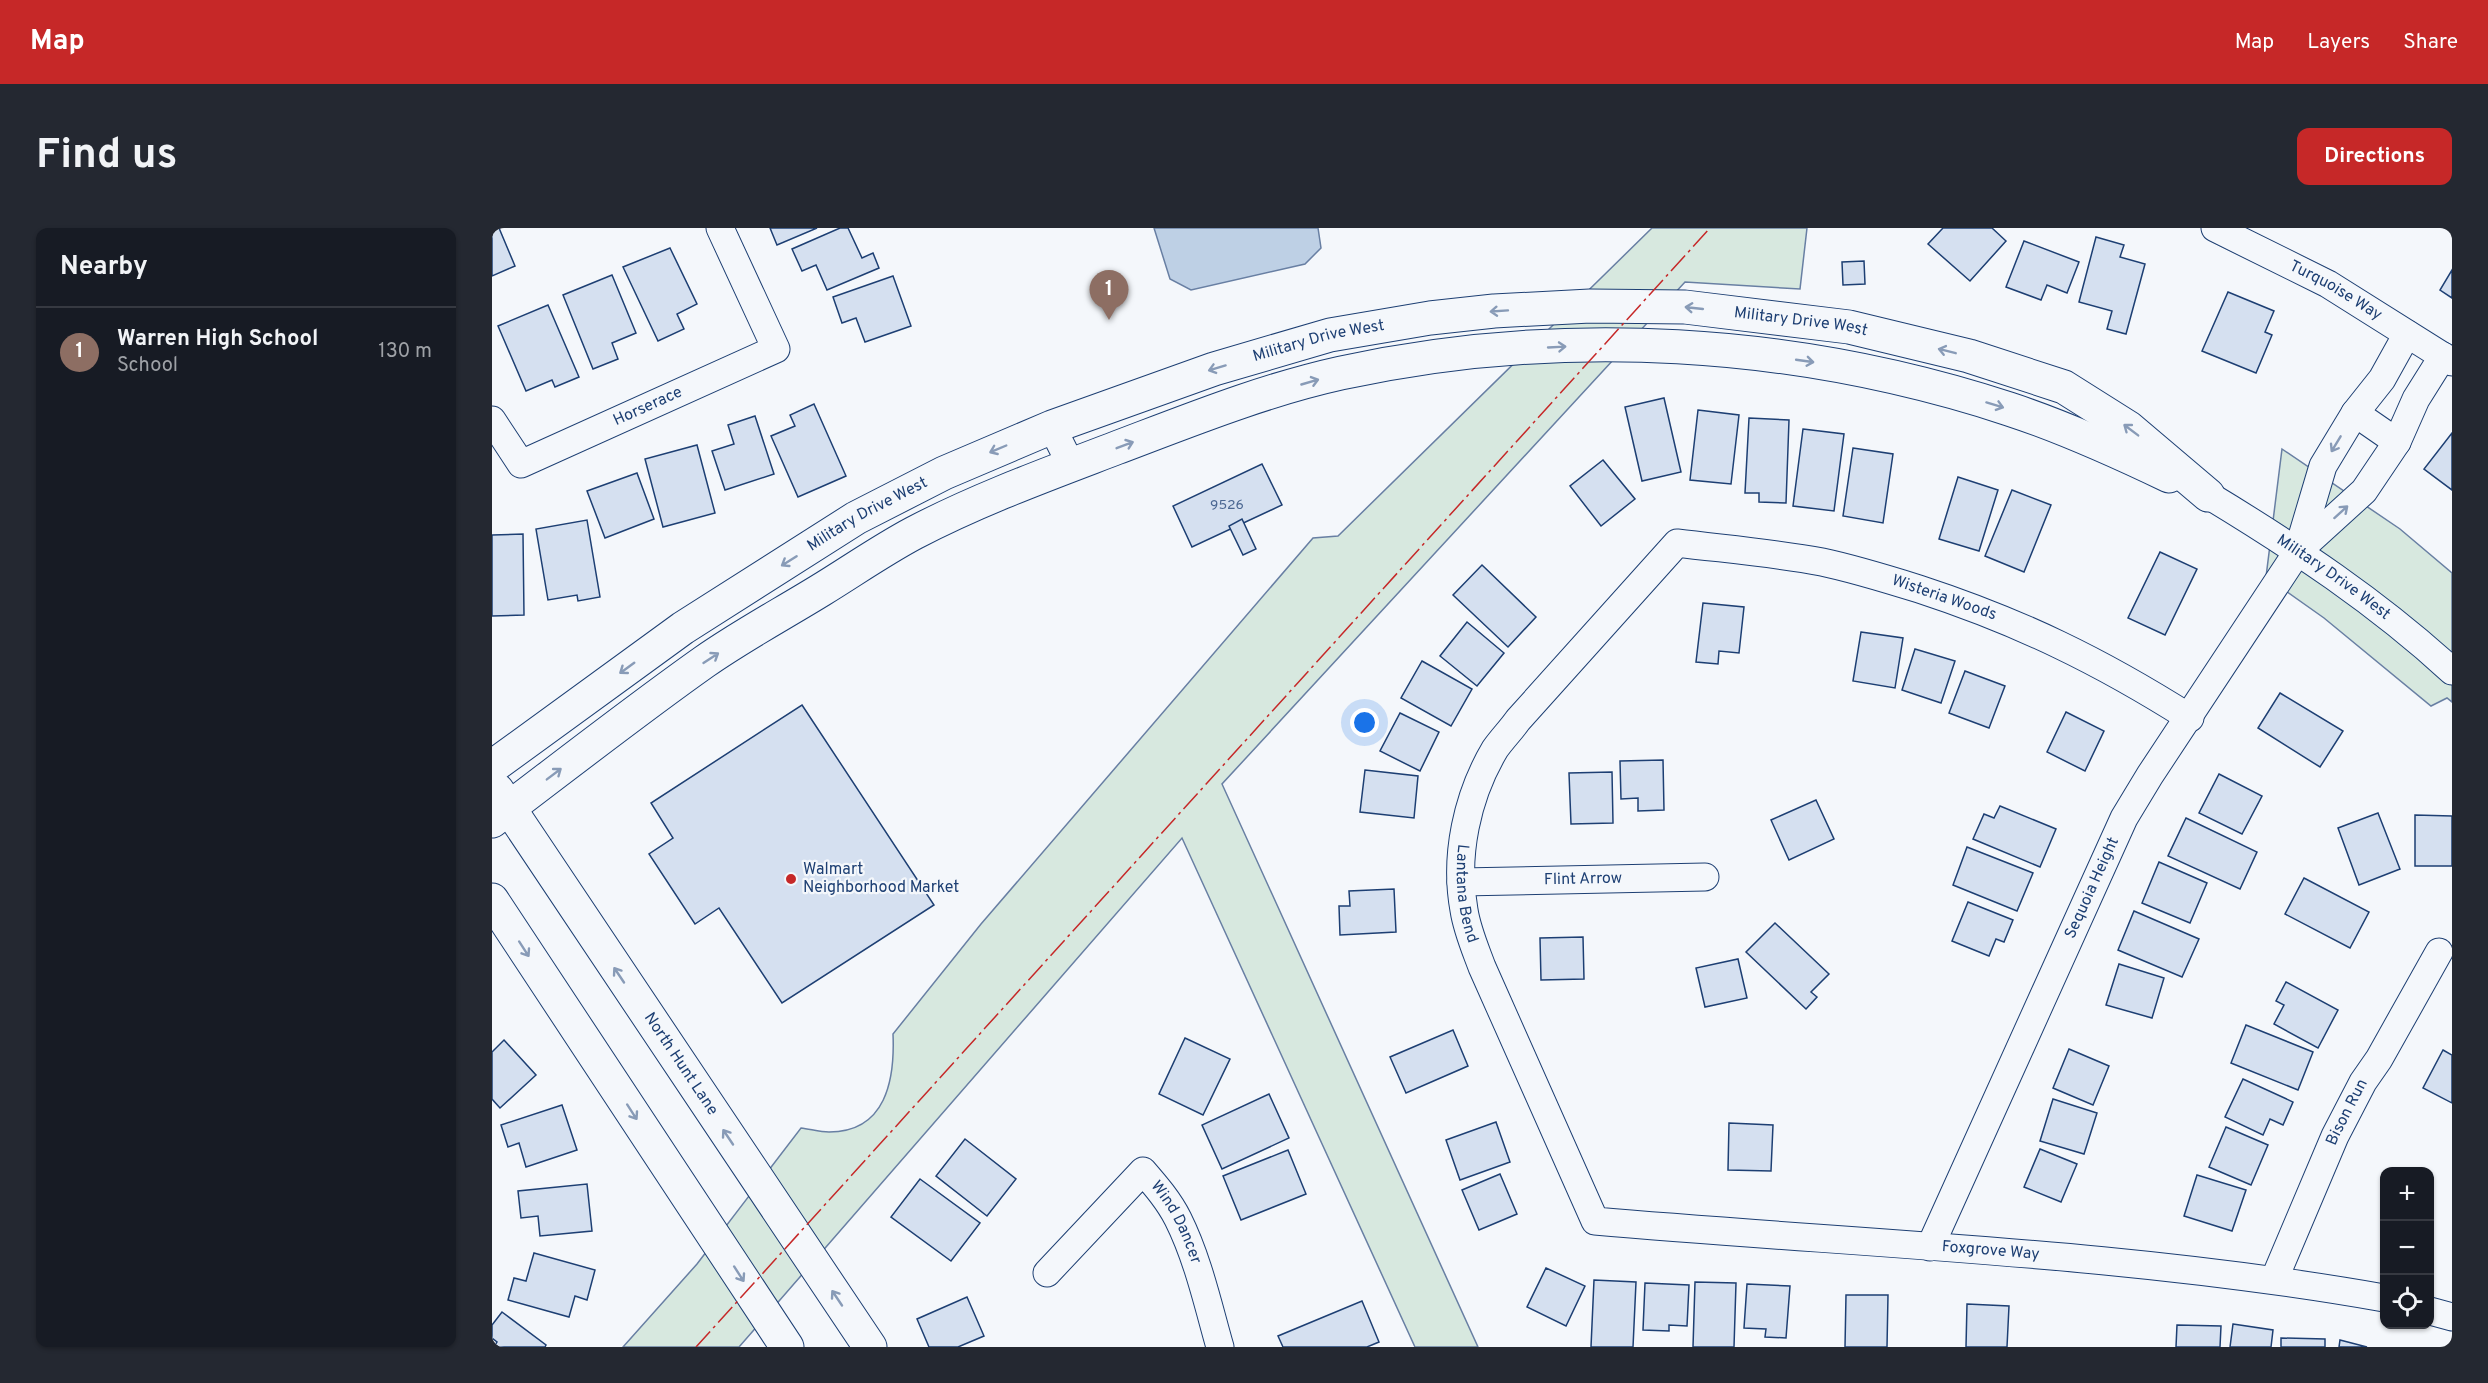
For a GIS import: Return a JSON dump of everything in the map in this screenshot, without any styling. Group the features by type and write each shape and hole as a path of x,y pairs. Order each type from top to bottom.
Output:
{"main road":[{"name":"Military Drive West","path":"492,767 683,628 856,518 944,472 1052,426 1214,369 1330,335 1430,318 1494,311 1590,306 1685,307 1849,327 1969,356 2064,387 2129,428 2208,495"},
{"name":"Military Drive West","path":"497,804 706,661 914,533 1015,485 1226,406 1339,374 1436,357 1497,350 1591,345 1683,346 1842,366 1959,394 2049,424 2130,458 2208,495"},
{"name":"North Hunt Lane","path":"497,804 870,1347"},
{"path":"492,900 787,1347"}],"street":[{"name":"Horserace","path":"492,420 521,464 776,349 720,228"},
{"name":"Turquoise Way","path":"2215,228 2328,284 2447,359"},
{"name":"Sequoia Height","path":"2298,551 2323,466 2355,414 2382,379 2407,334"},
{"name":"Sequoia Height","path":"1930,1246 2109,849 2150,775 2190,718 2298,551 2364,491 2397,442 2416,399 2447,359"},
{"path":"2355,414 2397,442"},
{"path":"1052,426 1071,465"},
{"name":"Military Drive West","path":"2208,495 2298,551 2385,614 2452,671"},
{"name":"Wisteria Woods","path":"1677,543 1821,562 1872,574 1965,604 2011,621 2089,658 2133,682 2190,718"},
{"name":"Lantana Bend","path":"1595,1221 1482,967 1468,928 1461,882 1463,836 1469,809 1480,778 1496,748 1677,543"},
{"name":"Flint Arrow","path":"1461,882 1706,877"},
{"name":"Bison Run","path":"2274,1280 2335,1136 2363,1082 2379,1059 2439,952"},
{"name":"Wind Dancer","path":"1047,1273 1143,1171 1161,1192 1178,1219 1192,1253 1220,1347"},
{"name":"Foxgrove Way","path":"1595,1221 1930,1246 2204,1271 2380,1297"},
{"path":"2434,1312 2452,1317"}],"shaded area":[{"path":"1652,228 1807,228 1800,289 1685,282 1222,784 1478,1347 1415,1347 1182,838 739,1347 623,1347 697,1264 801,1128 822,1132 848,1130 863,1123 875,1113 889,1085 893,1034 981,924 1313,538 1338,536"},
{"path":"2282,449 2400,529 2452,573 2452,702 2447,698 2431,706 2324,618 2266,577"}],"water":[{"path":"1154,228 1318,228 1321,248 1305,264 1191,290 1170,279"}],"building":[{"path":"492,228 499,228 515,266 492,276"},
{"path":"770,228 817,228 777,245"},
{"path":"840,228 848,228 862,258 873,253 879,268 827,290 816,265 802,271 792,249"},
{"path":"1943,228 1992,228 2006,241 1970,281 1928,244"},
{"path":"2096,237 2124,245 2120,257 2145,264 2126,334 2107,329 2112,311 2079,302"},
{"path":"2024,241 2079,262 2067,293 2047,285 2041,300 2006,287"},
{"path":"670,248 697,304 677,314 684,329 658,341 623,267"},
{"path":"1864,261 1865,284 1843,285 1842,262"},
{"path":"2452,270 2452,298 2440,290"},
{"path":"612,275 636,333 612,343 618,359 593,369 563,295"},
{"path":"893,276 911,326 865,342 856,318 842,323 833,297"},
{"path":"2228,292 2274,311 2265,332 2272,335 2256,373 2202,351"},
{"path":"548,305 579,377 555,387 552,380 526,391 498,326"},
{"path":"1664,398 1681,472 1642,481 1625,407"},
{"path":"814,404 846,476 798,497 771,436 795,426 790,415"},
{"path":"1698,410 1739,415 1731,484 1690,480"},
{"path":"755,416 774,474 725,490 712,451 734,444 728,425"},
{"path":"1749,418 1789,420 1786,503 1759,502 1759,493 1745,493"},
{"path":"1803,429 1844,434 1834,511 1793,506"},
{"path":"2452,433 2452,490 2424,469"},
{"path":"697,445 715,513 663,527 645,459"},
{"path":"1853,448 1893,454 1883,523 1843,516"},
{"path":"1603,460 1635,499 1601,526 1570,486"},
{"path":"1262,464 1282,505 1192,547 1173,506"},
{"path":"637,473 654,519 605,538 587,491"},
{"path":"1958,477 1998,490 1979,551 1939,539"},
{"path":"2012,490 2051,505 2024,572 1985,556"},
{"path":"1242,519 1256,549 1243,555 1229,526"},
{"path":"587,520 600,597 578,601 577,595 548,600 536,529"},
{"path":"523,534 524,615 492,616 492,535"},
{"path":"2160,552 2197,569 2165,635 2128,618"},
{"path":"1482,565 1536,617 1508,647 1453,595"},
{"path":"1703,603 1744,607 1739,653 1719,651 1718,664 1696,662"},
{"path":"1467,622 1504,653 1477,686 1440,656"},
{"path":"1861,632 1903,638 1895,688 1853,681"},
{"path":"1915,649 1955,661 1941,703 1902,690"},
{"path":"1422,661 1472,689 1451,726 1401,698"},
{"path":"1965,671 2005,686 1989,728 1949,713"},
{"path":"2280,693 2343,731 2320,767 2258,728"},
{"name":"Walmart Neighborhood Market","path":"802,705 934,905 782,1003 719,908 695,924 649,854 673,838 651,803"},
{"path":"2066,712 2104,731 2085,771 2047,752"},
{"path":"1400,713 1439,732 1420,771 1380,751"},
{"path":"1663,760 1664,810 1638,811 1638,798 1621,799 1620,761"},
{"path":"1365,770 1418,776 1414,818 1360,812"},
{"path":"1612,772 1613,823 1571,824 1569,773"},
{"path":"2219,774 2262,796 2242,834 2199,813"},
{"path":"1816,800 1834,839 1789,860 1771,820"},
{"path":"2000,806 2056,829 2040,867 1973,839 1984,814 1994,818"},
{"path":"2378,813 2400,869 2359,885 2338,828"},
{"path":"2415,815 2452,816 2452,866 2415,866"},
{"path":"2186,818 2257,852 2240,889 2168,856"},
{"path":"1967,847 2033,873 2017,911 1953,885"},
{"path":"2159,862 2207,883 2190,923 2142,903"},
{"path":"2304,878 2369,912 2350,948 2285,914"},
{"path":"1394,889 1396,932 1340,935 1339,906 1350,906 1349,891"},
{"path":"1968,902 2013,920 2004,942 1996,939 1989,956 1952,941"},
{"path":"2134,911 2199,939 2182,977 2118,950"},
{"path":"1775,923 1829,974 1811,992 1817,997 1806,1009 1746,952"},
{"path":"1583,937 1584,979 1541,980 1540,938"},
{"path":"1738,959 1747,998 1705,1007 1696,968"},
{"path":"2119,964 2164,978 2152,1018 2106,1005"},
{"path":"2286,982 2338,1010 2318,1048 2274,1024 2284,1005 2276,1001"},
{"path":"2246,1025 2313,1052 2298,1090 2231,1063"},
{"path":"1453,1030 1468,1066 1406,1093 1390,1057"},
{"path":"1185,1038 1230,1059 1203,1115 1159,1094"},
{"path":"504,1040 536,1075 500,1108 492,1099 492,1052"},
{"path":"2069,1049 2109,1066 2093,1105 2053,1088"},
{"path":"2443,1050 2452,1055 2452,1103 2423,1088"},
{"path":"2243,1079 2293,1102 2283,1125 2270,1119 2263,1135 2225,1117"},
{"path":"1269,1094 1289,1138 1222,1169 1202,1125"},
{"path":"2053,1099 2097,1113 2084,1154 2040,1141"},
{"path":"562,1105 577,1150 526,1167 519,1143 508,1147 501,1125"},
{"path":"1496,1122 1510,1162 1460,1180 1446,1140"},
{"path":"1729,1123 1773,1125 1771,1171 1728,1170"},
{"path":"2226,1127 2268,1145 2251,1185 2209,1167"},
{"path":"965,1139 1016,1179 987,1216 936,1176"},
{"path":"2040,1149 2077,1164 2061,1202 2024,1187"},
{"path":"1288,1150 1306,1194 1241,1220 1223,1176"},
{"path":"1500,1174 1517,1214 1479,1230 1462,1190"},
{"path":"2197,1175 2246,1190 2232,1231 2184,1216"},
{"path":"920,1179 980,1223 951,1261 891,1217"},
{"path":"587,1184 592,1231 540,1236 538,1216 521,1218 518,1191"},
{"path":"534,1253 595,1270 587,1300 575,1296 569,1317 508,1300 514,1278 526,1281"},
{"path":"1546,1268 1585,1286 1566,1326 1527,1307"},
{"path":"1594,1280 1636,1282 1633,1347 1591,1347"},
{"path":"1695,1282 1736,1283 1734,1347 1693,1347"},
{"path":"1645,1283 1689,1285 1687,1326 1669,1325 1669,1331 1643,1330"},
{"path":"1747,1284 1790,1286 1786,1338 1765,1337 1766,1329 1744,1328"},
{"path":"1846,1295 1888,1295 1887,1347 1845,1347"},
{"path":"967,1297 984,1336 958,1347 929,1347 917,1319"},
{"path":"1362,1301 1379,1342 1367,1347 1283,1347 1278,1336"},
{"path":"1967,1304 2009,1306 2007,1347 1966,1347"},
{"path":"502,1312 546,1345 545,1347 494,1347 497,1342 492,1338 492,1325"},
{"path":"2233,1324 2273,1330 2271,1347 2230,1347"},
{"path":"2177,1325 2221,1326 2220,1347 2176,1347"},
{"path":"2281,1338 2325,1339 2325,1347 2281,1347"},
{"path":"2340,1340 2367,1347 2339,1347"}],"power":[{"path":"696,1347 1710,228"}],"place":[{"name":"Warren High School","path":"1109,320"},
{"name":"Walmart Neighborhood Market","path":"791,879"}]}
